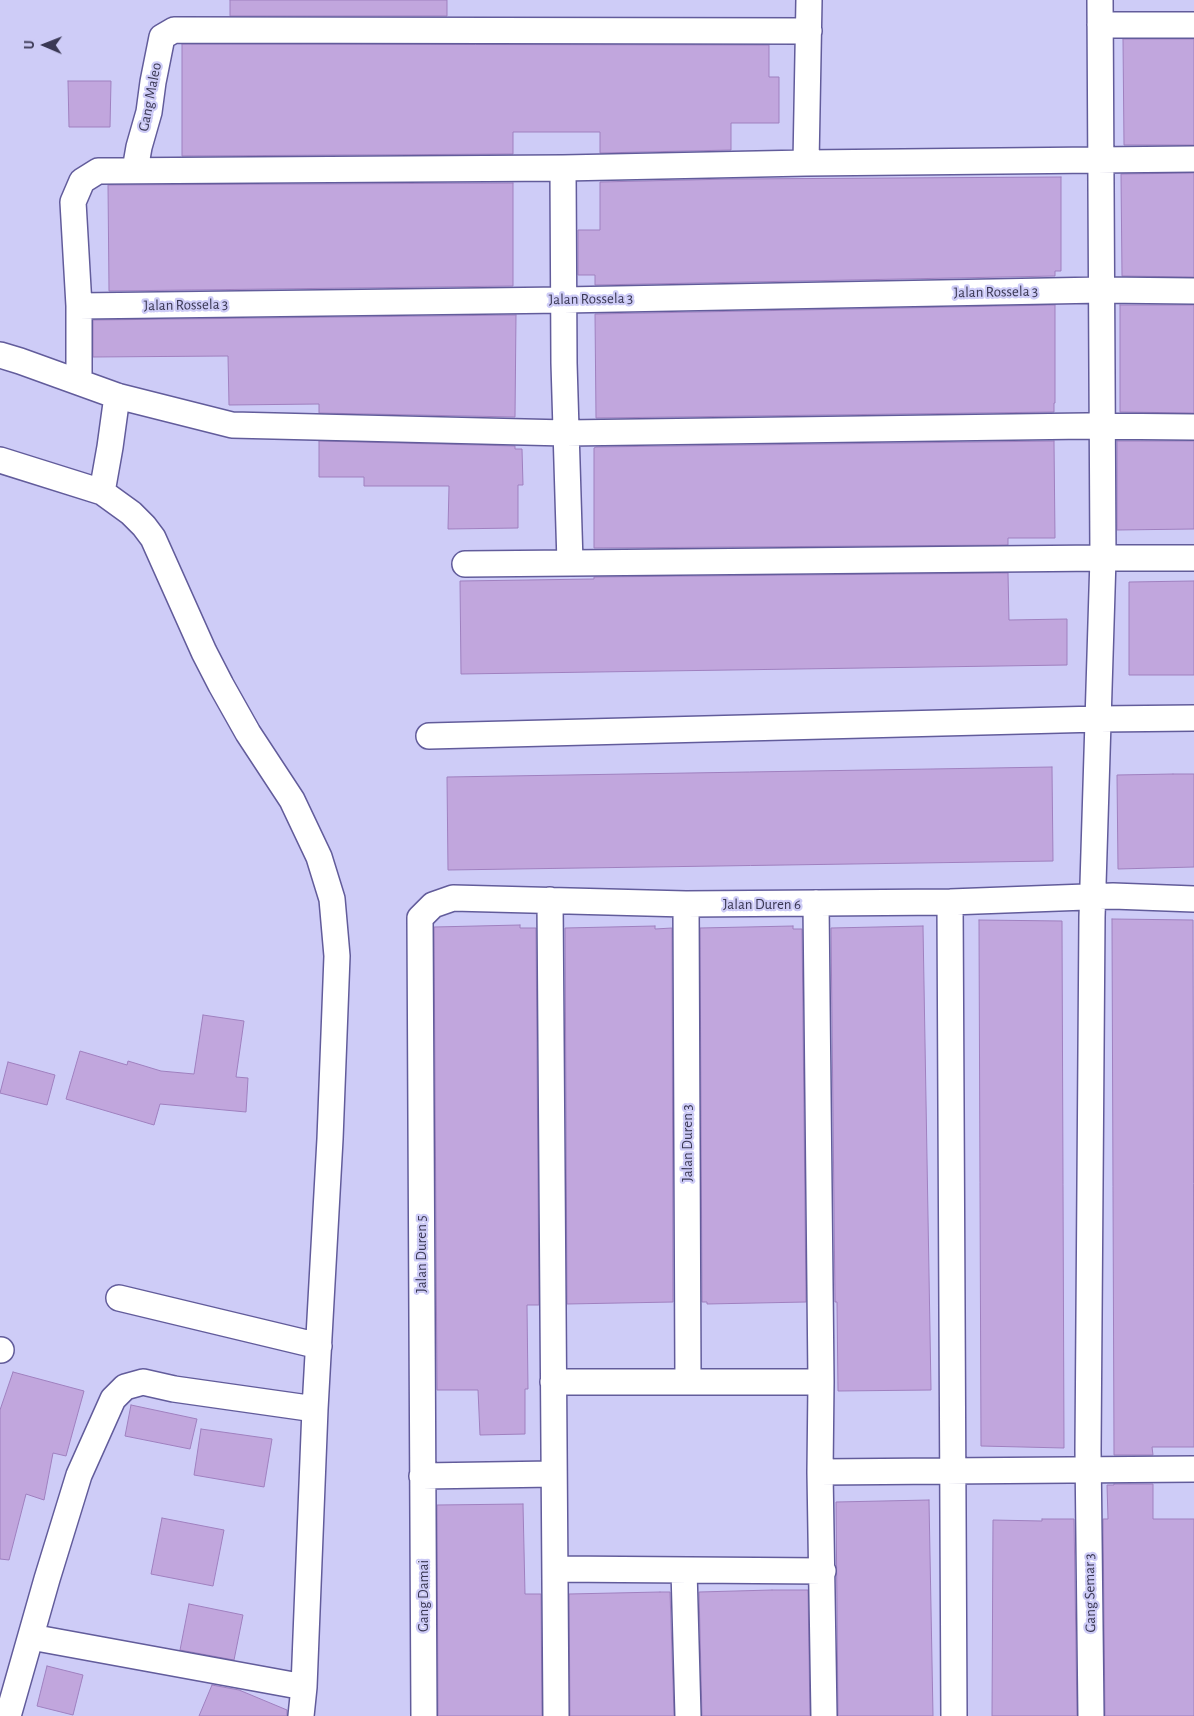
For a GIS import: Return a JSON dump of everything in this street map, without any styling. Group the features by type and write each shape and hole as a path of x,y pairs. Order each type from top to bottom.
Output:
{"street":[{"path":"806,163 809,0"},
{"name":"Gang Semar 3","path":"1091,1716 1088,1469 1092,898 1103,558 1100,0"},
{"path":"1100,25 1194,25"},
{"name":"Gang Maleo","path":"135,170 139,147 149,112 162,37 174,30 809,31"},
{"path":"79,382 79,306 73,202 82,180 98,171 563,168 1194,158"},
{"path":"563,168 566,433 570,563"},
{"name":"Jalan Rossela 3","path":"79,306 564,300 1102,290 1194,291"},
{"path":"0,355 117,396 232,425 566,433 1103,426 1194,427"},
{"path":"102,492 117,396"},
{"path":"0,460 102,492 132,514 153,538 221,686 248,733 292,800 319,857 332,899 337,956 330,1139 315,1409 304,1687 301,1716"},
{"path":"465,564 1194,558"},
{"path":"428,736 1194,718"},
{"name":"Jalan Duren 6","path":"433,905 453,898 686,904 950,902 1113,896 1194,899"},
{"path":"550,900 556,1716"},
{"path":"950,902 954,1716"},
{"path":"816,903 821,1382 820,1472 824,1716"},
{"name":"Jalan Duren 3","path":"686,904 688,1382"},
{"name":"Jalan Duren 5","path":"422,1476 420,918 433,905"},
{"path":"119,1298 319,1346"},
{"path":"8,1716 79,1475 113,1399 126,1387 143,1382 174,1389 315,1409"},
{"path":"553,1382 821,1382"},
{"path":"820,1472 1194,1468"},
{"path":"422,1476 554,1474"},
{"name":"Gang Damai","path":"422,1476 424,1716"},
{"path":"555,1569 823,1571"},
{"path":"684,1570 688,1716"},
{"path":"31,1636 304,1687"}],"building":[{"path":"230,0 447,0 447,16 230,16"},
{"path":"1123,39 1194,39 1194,145 1124,145"},
{"path":"182,44 769,45 769,77 779,77 779,123 731,123 731,150 600,153 600,132 513,132 513,154 182,156"},
{"path":"68,81 111,81 110,127 69,127"},
{"path":"1194,173 1194,277 1122,276 1121,174"},
{"path":"1061,177 1061,271 1055,271 1055,276 595,285 595,275 578,275 578,230 600,230 600,182 731,179"},
{"path":"513,183 513,286 109,291 108,185"},
{"path":"1055,305 1054,412 596,418 595,314"},
{"path":"1120,305 1194,305 1194,413 1120,412"},
{"path":"516,315 515,417 319,413 319,404 229,405 228,356 93,357 93,320"},
{"path":"319,441 515,446 515,449 522,449 523,485 518,485 518,528 448,529 449,486 364,486 364,477 319,477"},
{"path":"1054,441 1055,538 1008,538 1008,545 594,548 594,448 596,447"},
{"path":"1117,441 1194,441 1194,529 1117,530"},
{"path":"1008,573 1009,620 1067,619 1067,665 461,674 460,581 594,579 594,577"},
{"path":"1194,581 1194,675 1129,675 1129,582"},
{"path":"1052,767 1053,861 448,870 447,777"},
{"path":"1194,774 1194,867 1118,869 1117,775"},
{"path":"1112,919 1193,920 1194,1447 1152,1447 1153,1455 1114,1455"},
{"path":"979,920 1062,921 1064,1448 981,1446"},
{"path":"520,925 520,928 536,928 539,1305 527,1305 528,1389 525,1389 525,1434 480,1435 478,1390 437,1390 434,927"},
{"path":"655,926 655,929 672,928 673,1302 567,1304 565,928"},
{"path":"793,926 793,929 802,929 806,1302 707,1304 707,1302 702,1302 700,928"},
{"path":"923,926 931,1390 838,1391 837,1302 835,1302 831,928"},
{"path":"203,1015 244,1021 236,1077 248,1078 246,1112 160,1104 154,1125 66,1099 80,1051 127,1065 128,1061 161,1071 194,1074"},
{"path":"8,1062 55,1075 47,1105 0,1093"},
{"path":"13,1372 84,1391 66,1456 53,1453 44,1500 26,1494 9,1560 0,1559 0,1410"},
{"path":"131,1405 197,1419 190,1449 125,1436"},
{"path":"201,1429 272,1439 264,1487 194,1475"},
{"path":"1153,1484 1153,1519 1194,1519 1194,1716 1105,1716 1103,1519 1108,1519 1107,1485"},
{"path":"929,1500 933,1716 838,1716 836,1502"},
{"path":"523,1504 525,1594 541,1594 542,1716 438,1716 437,1505"},
{"path":"162,1518 224,1530 213,1586 151,1574"},
{"path":"1042,1519 1074,1519 1077,1716 992,1716 993,1520 1042,1521"},
{"path":"808,1590 810,1716 702,1716 699,1592"},
{"path":"670,1592 674,1716 570,1716 569,1594"},
{"path":"189,1604 243,1615 234,1660 180,1650"},
{"path":"47,1666 83,1675 73,1715 37,1706"},
{"path":"212,1685 239,1690 287,1710 287,1716 199,1716"}]}
